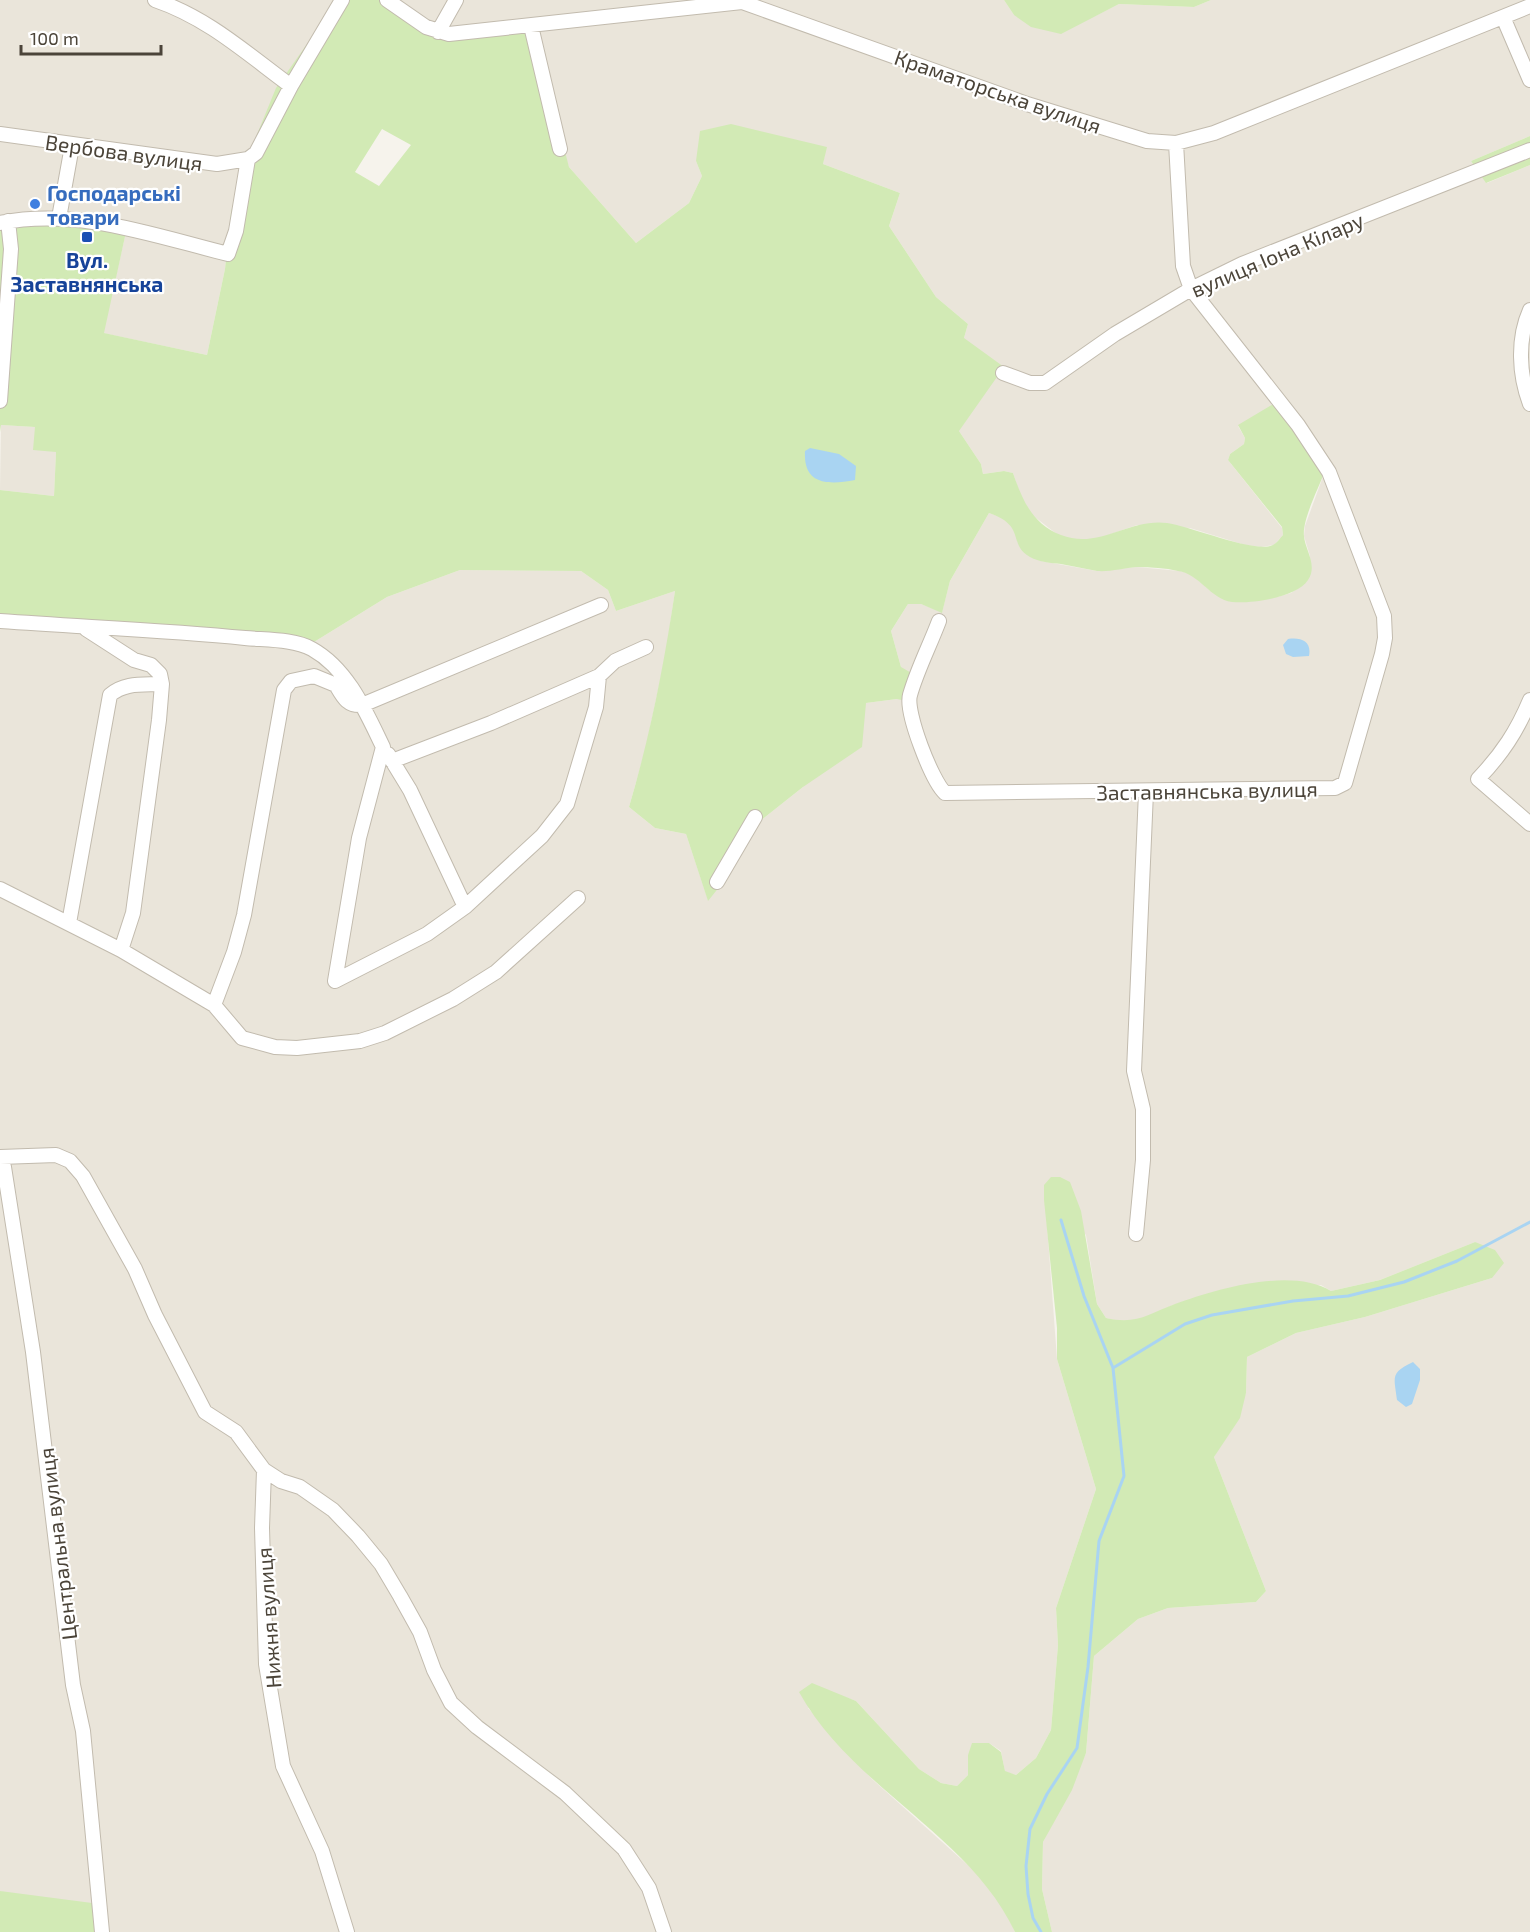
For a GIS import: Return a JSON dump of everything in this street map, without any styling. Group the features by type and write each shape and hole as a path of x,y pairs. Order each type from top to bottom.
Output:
{"street":[{"path":"155,0 184,10 213,27 291,86"},
{"path":"0,401 11,249 4,222 59,218 132,230 228,254 236,231 248,159 256,153 265,140 291,86 342,0"},
{"path":"387,0 444,33 456,0"},
{"name":"Краматорська вулиця","path":"444,33 531,26 719,3 758,3 1027,104 1147,141 1176,143 1214,134 1530,6"},
{"path":"1503,17 1530,81"},
{"path":"531,26 560,149"},
{"name":"Вербова вулиця","path":"0,134 72,146 217,164 248,159"},
{"name":"Заставнянська вулиця","path":"939,621 909,697 930,770 937,786 945,793 1146,792 1340,787 1348,776 1352,751 1385,638 1384,616 1329,472 1298,425 1191,289 1183,266 1176,143"},
{"path":"59,218 72,146"},
{"name":"вулиця Іона Кілару","path":"1003,374 1030,383 1045,382 1115,334 1191,289 1242,264 1530,150"},
{"path":"1530,310 1521,341 1524,389 1530,404"},
{"path":"214,1005 234,952 244,915 284,690 291,681 314,676 336,685 345,701 354,706 362,705 601,605"},
{"path":"0,621 84,628 196,633 292,643 312,649 332,665 362,705 383,747 410,789 465,907"},
{"path":"84,628 134,660 151,665 160,674 162,684 133,914 121,950"},
{"path":"392,761 491,723 599,676 615,661 646,647"},
{"path":"383,747 359,838 335,981 427,934 465,907 542,836 567,804 596,707 599,676"},
{"path":"69,923 110,695 118,688 130,685 162,684"},
{"path":"1530,700 1517,730 1499,757 1478,779 1530,824"},
{"path":"1136,1234 1143,1160 1143,1109 1134,1071 1146,792"},
{"path":"717,882 755,817"},
{"path":"0,889 121,950 214,1005 242,1038 297,1048 360,1041 385,1033 453,999 496,972 578,898"},
{"path":"0,1157 56,1155 70,1161 83,1176 135,1269 155,1315 205,1412 236,1432 264,1470 281,1481 300,1487 333,1510 358,1536 381,1564 405,1605 451,1703 477,1727 565,1792 624,1849 649,1888 664,1932"},
{"name":"Центральна вулиця","path":"0,1157 6,1177 33,1352 73,1685 82,1731 102,1932"},
{"name":"Нижня вулиця","path":"264,1470 262,1528 266,1664 283,1766 322,1851 347,1932"}],"shaded area":[{"path":"0,0 338,0 231,212 225,269 207,355 103,333 126,232 0,225"},
{"path":"388,0 1004,0 1014,15 1095,16 1119,4 1194,7 1211,0 1530,0 1530,136 1471,161 1487,183 1530,165 1530,1932 1052,1932 1042,1889 1043,1842 1086,1753 1094,1656 1138,1619 1168,1608 1256,1602 1266,1591 1214,1457 1246,1393 1247,1357 1296,1333 1365,1317 1492,1278 1475,1242 1380,1280 1331,1291 1321,1285 1173,1305 1145,1318 1123,1322 1106,1318 1097,1304 1086,1235 1044,1185 1057,1359 1096,1489 1056,1608 1058,1645 1051,1730 1036,1758 1016,1775 1005,1772 1001,1751 989,1743 968,1755 968,1775 957,1786 941,1783 919,1769 856,1701 842,1696 808,1708 872,1779 980,1876 1006,1912 1015,1932 97,1932 0,1891 0,616 314,642 387,597 460,570 581,571 608,590 616,611 675,591 666,653 645,751 629,807 655,828 686,834 708,900 755,825 803,787 866,703 897,699 901,667 891,631 908,604 921,604 942,612 950,581 989,513 1006,519 1012,525 1021,548 1041,561 1097,571 1137,567 1180,571 1191,574 1212,592 1277,597 1291,593 1300,587 1310,556 1304,536 1305,526 1325,471 1238,426 1245,438 1244,444 1230,454 1228,460 1282,528 1283,535 1274,545 1261,547 1245,545 1190,528 1137,525 1097,539 1071,539 1058,535 1031,514 1020,495 1013,473 1004,471 983,474 981,464 959,431 964,338 968,324 936,297 889,226 900,193 823,164 826,147 696,161 702,176 689,203 636,243 569,167 561,144 450,32"},
{"path":"1,425 36,427 56,452 54,496 0,490"}],"green space":[{"path":"338,0 388,0 450,32 532,25 569,167 636,243 689,203 702,176 696,161 700,131 731,124 827,147 823,164 900,193 889,226 936,297 968,324 964,338 1004,367 959,431 981,464 983,474 1004,471 1013,473 1024,501 1035,517 1051,530 1075,539 1088,539 1140,525 1167,523 1238,543 1265,547 1273,545 1283,535 1282,527 1228,460 1230,454 1244,444 1245,438 1238,425 1275,403 1325,471 1304,529 1311,574 1303,586 1285,595 1250,602 1232,602 1217,596 1193,577 1178,571 1137,567 1097,571 1037,560 1023,552 1013,529 1008,524 989,513 950,581 942,613 921,604 908,604 891,631 901,667 920,678 911,702 897,699 866,703 862,747 803,787 755,825 724,881 708,901 686,834 655,828 629,807 656,700 675,591 616,611 608,590 581,571 460,570 387,597 314,642 0,616 0,490 54,496 56,452 33,450 35,427 1,425 0,432 0,225 54,215 126,232 104,333 207,355 225,269 231,212 242,171 276,88","holes":["382,129 411,145 379,186 355,172"]},
{"path":"1004,0 1211,0 1194,7 1119,4 1061,34 1031,27 1014,15"},
{"path":"1530,136 1530,165 1486,183 1471,161"},
{"path":"1051,1177 1060,1177 1070,1182 1081,1211 1097,1304 1106,1318 1134,1319 1211,1292 1254,1283 1296,1281 1315,1284 1331,1291 1380,1280 1475,1242 1495,1250 1504,1263 1492,1278 1365,1317 1296,1333 1247,1357 1246,1393 1240,1418 1214,1457 1266,1591 1256,1602 1168,1608 1138,1619 1094,1656 1086,1753 1072,1790 1043,1842 1042,1889 1052,1932 1015,1932 995,1897 969,1867 849,1756 822,1726 799,1692 812,1683 856,1701 919,1769 941,1783 957,1786 968,1775 968,1755 972,1743 989,1743 1001,1752 1005,1771 1016,1775 1036,1758 1051,1730 1058,1645 1056,1608 1096,1489 1057,1359 1057,1328 1044,1200 1044,1185"},
{"path":"0,1891 92,1903 97,1932 0,1932"}],"water":[{"path":"810,448 839,454 856,466 855,480 827,482 813,476 808,471 805,462 805,451"},
{"path":"1288,639 1304,641 1309,647 1309,656 1293,657 1286,654 1283,645"},
{"path":"1413,1362 1420,1369 1420,1380 1412,1404 1406,1407 1397,1400 1395,1376 1400,1369"}],"waterway":[{"path":"1041,1932 1033,1918 1028,1894 1026,1866 1030,1829 1047,1794 1077,1748 1088,1667 1099,1541 1124,1476 1113,1368 1084,1296 1061,1220"},
{"path":"1113,1368 1185,1324 1212,1315 1293,1301 1348,1296 1404,1282 1457,1261 1530,1222"}],"place":[{"name":"Господарські товари","path":"35,204"},
{"name":"Вул. Заставнянська","path":"87,237"}]}
